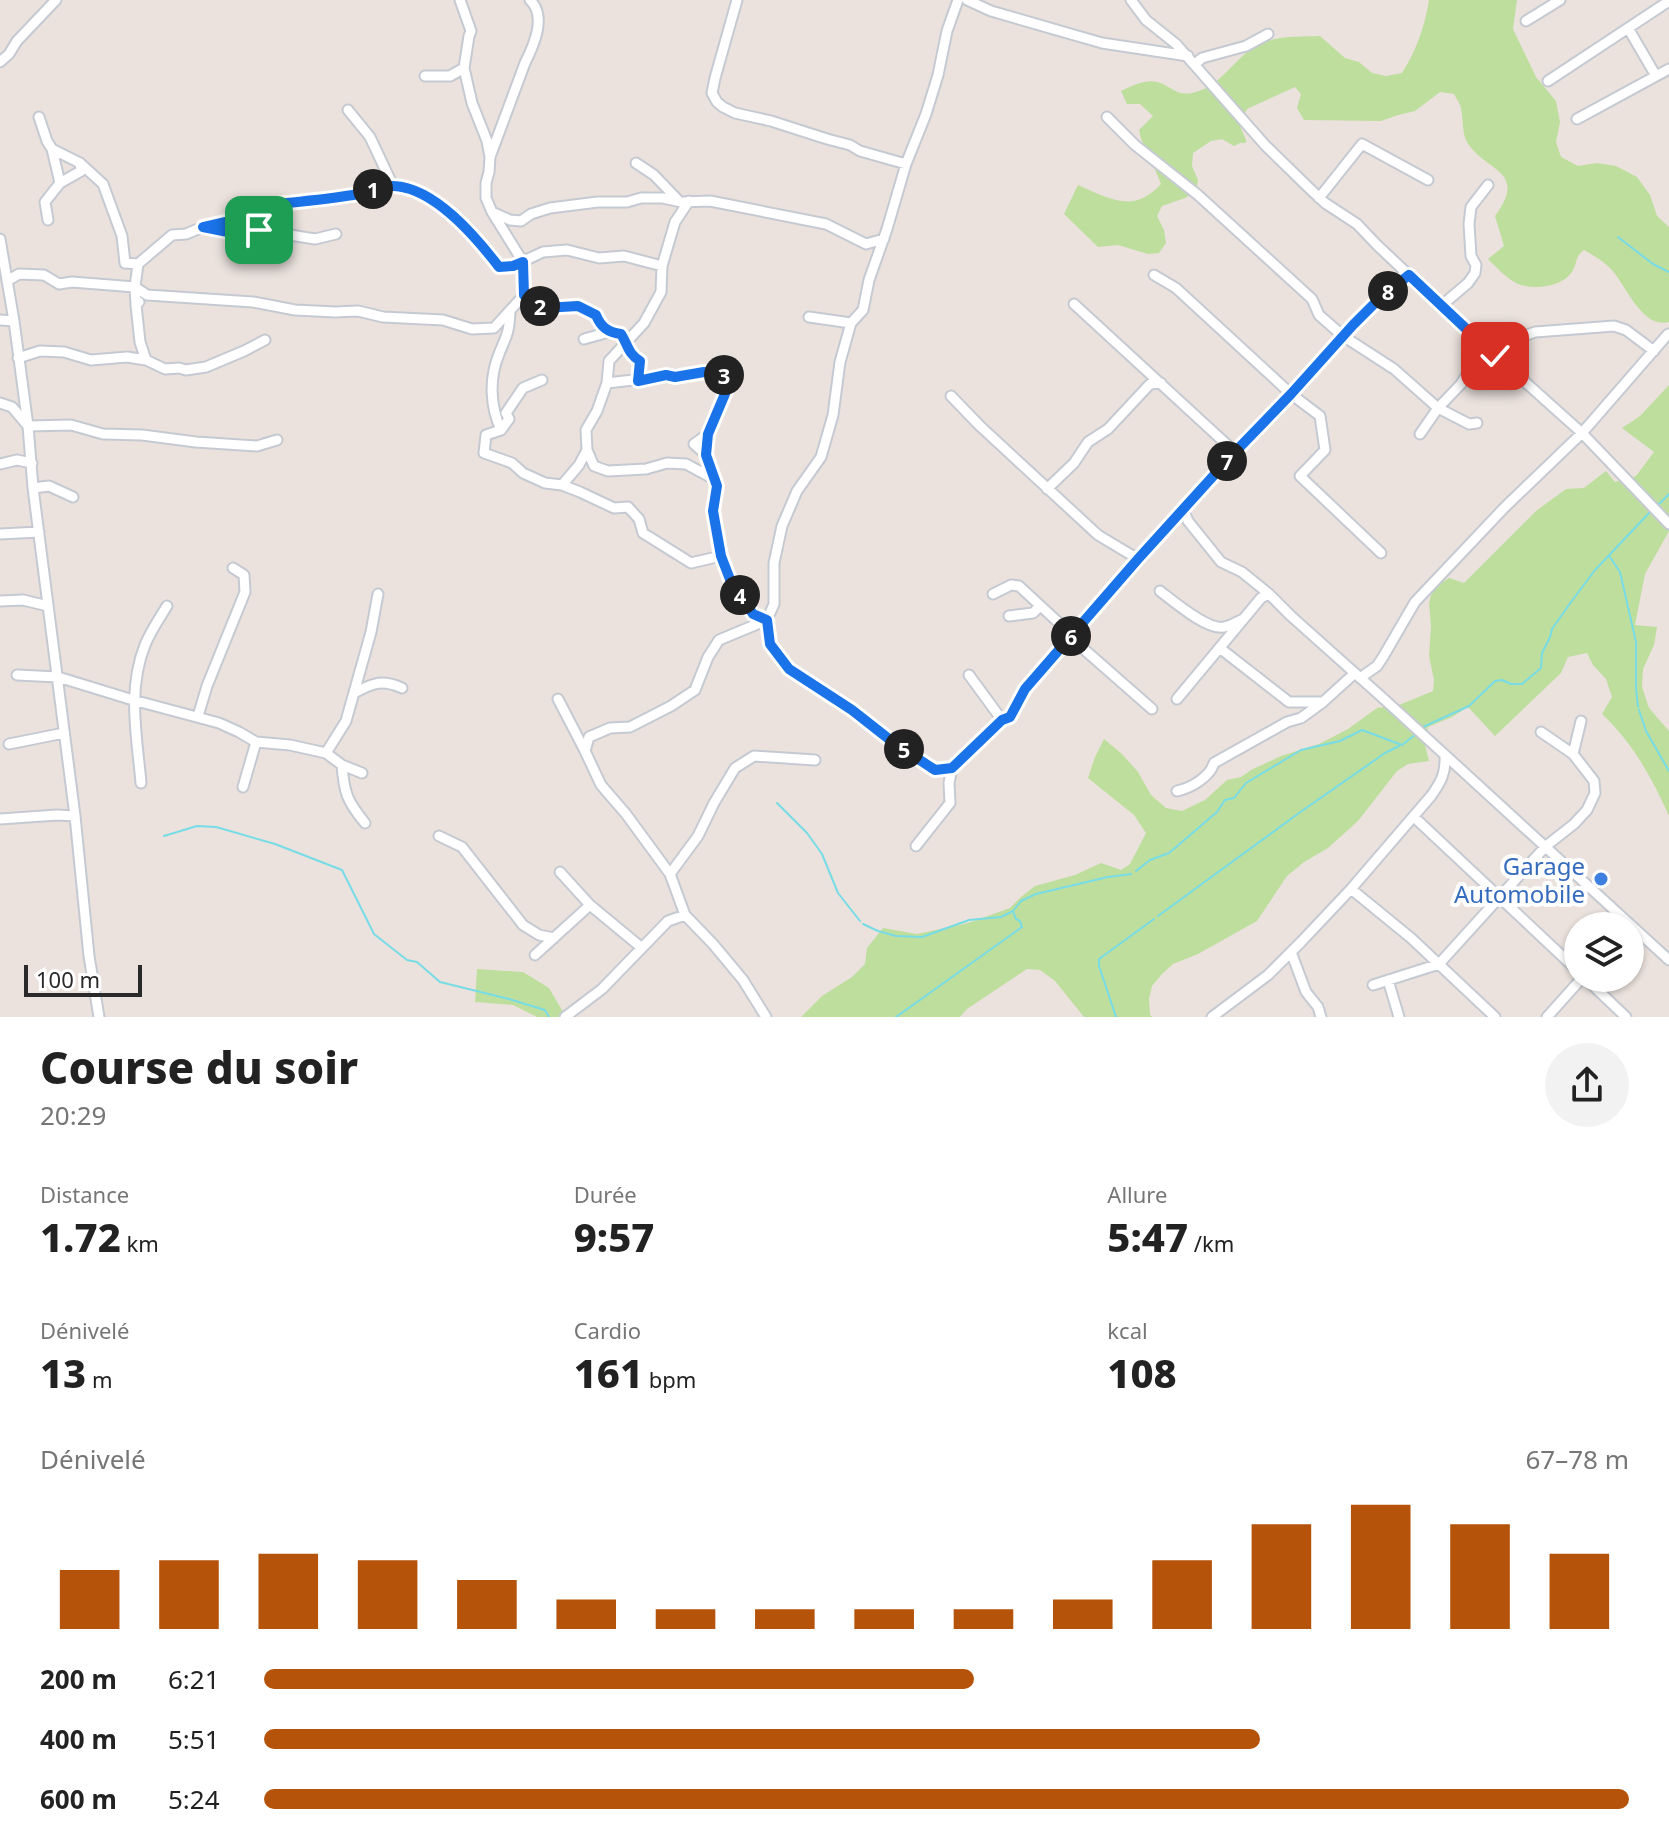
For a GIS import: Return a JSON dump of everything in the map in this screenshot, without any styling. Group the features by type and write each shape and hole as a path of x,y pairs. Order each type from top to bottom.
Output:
{"street":[{"path":"0,62 56,0"},
{"path":"460,0 471,31 464,68 490,157 486,198 523,262 524,295 544,308 578,306 596,315 599,324 609,332"},
{"path":"490,157 532,49 539,13 530,0"},
{"path":"737,0 712,93 717,102 735,113 906,164"},
{"path":"952,768 935,770 789,669 770,644 767,620 774,604 774,563 782,526 797,491 821,457 833,415 840,362 851,323 863,310 869,280 906,164 926,114 958,0"},
{"path":"967,0 991,11 1102,43 1191,60 1246,46 1268,34"},
{"path":"1131,0 1146,20 1176,44 1265,145 1319,198 1357,224 1441,306 1582,433 1666,521"},
{"path":"1526,21 1560,0"},
{"path":"1548,81 1669,1"},
{"path":"1628,28 1656,76"},
{"path":"0,44 9,54"},
{"path":"425,76 450,76 464,68"},
{"path":"1577,119 1669,69"},
{"path":"348,110 370,137 393,186"},
{"path":"39,117 52,149 60,183"},
{"path":"1107,117 1312,299 1319,315 1343,336 1394,369 1438,408 1469,424 1477,423"},
{"path":"1319,198 1362,144 1428,180"},
{"path":"52,149 103,184 122,236 125,263 138,264"},
{"path":"636,163 654,175 675,199 685,202"},
{"path":"48,220 45,202 60,183 84,169"},
{"path":"1441,306 1475,273 1469,224 1471,207 1488,185"},
{"path":"146,360 140,342 136,305 138,264 172,235 186,234 229,221 236,214 267,210 278,204 359,194 393,186 415,191 438,204 480,241 499,267 513,266 543,252 567,250 599,258 624,256 662,266"},
{"path":"492,212 521,221 550,208 598,202 627,202 641,198 710,201 826,224 866,244 876,261"},
{"path":"685,202 675,222 662,266 661,292 644,323 609,361 607,383 586,430 587,450 594,466 608,471 646,469 667,463 686,464 714,479"},
{"path":"203,227 228,232 259,230 315,239 336,234"},
{"path":"0,239 28,426 89,956 99,1017"},
{"path":"866,244 884,239"},
{"path":"7,281 19,274 44,275 59,284 72,282 135,287 147,295 253,302 295,310 358,311 383,317 443,320 472,329 494,328 524,295"},
{"path":"1154,275 1176,288 1291,394 1320,416 1325,450 1300,476 1381,553"},
{"path":"916,846 950,803 952,768 1002,720 1010,717 1025,689 1183,509 1343,336 1380,298 1409,275"},
{"path":"136,305 147,295"},
{"path":"1074,304 1235,452"},
{"path":"501,430 494,414 492,382 498,355 509,331 510,311"},
{"path":"809,317 851,323"},
{"path":"0,320 14,321"},
{"path":"1495,356 1516,339 1535,332 1614,326 1626,330 1654,351"},
{"path":"494,328 505,344"},
{"path":"584,339 609,332 621,334 632,356 640,361 638,381"},
{"path":"1177,791 1189,789 1212,770 1214,763 1287,722 1301,718 1358,676 1377,666 1415,602 1485,527 1582,433 1668,334"},
{"path":"18,358 40,351 64,352 91,360 127,357 146,360 165,369 186,370 206,367 265,340"},
{"path":"127,357 140,342"},
{"path":"1420,434 1438,408 1461,384 1485,346"},
{"path":"607,383 704,372 726,375 730,382 708,434 694,444 706,455 717,486 713,511 721,556 731,582 753,614 767,620"},
{"path":"506,413 523,388 542,380"},
{"path":"1047,489 1074,463 1088,442 1108,429 1150,384 1161,383"},
{"path":"951,396 1098,535 1138,559"},
{"path":"0,403 12,407 28,426"},
{"path":"494,414 506,413"},
{"path":"506,413 509,419 501,430 486,435 484,453 512,463 523,473 545,483 562,485 614,508 628,507 639,519 643,533 691,563 721,556"},
{"path":"28,426 71,425 103,434 257,446 277,440"},
{"path":"562,485 587,450"},
{"path":"0,464 17,460 32,463"},
{"path":"33,488 49,486 73,497"},
{"path":"1183,509 1188,521 1221,562 1242,572 1269,594 1616,912"},
{"path":"0,534 39,532"},
{"path":"198,716 245,592 244,575 233,568"},
{"path":"993,594 1011,585 1019,586 1152,709"},
{"path":"1160,591 1214,627 1221,628 1246,618"},
{"path":"326,753 346,721 371,632 378,594"},
{"path":"1177,699 1261,598 1269,594"},
{"path":"0,601 23,600 48,606"},
{"path":"141,783 133,700 137,671 145,644 167,606"},
{"path":"1009,616 1033,613 1040,606"},
{"path":"585,751 589,737 610,728 630,727 695,690 708,657 719,640 767,620"},
{"path":"1221,649 1289,702 1323,702"},
{"path":"17,675 58,677 198,716 256,742 326,753 342,765 362,773"},
{"path":"969,675 1002,720"},
{"path":"354,693 381,682 402,688"},
{"path":"558,699 601,785 670,874 685,915 743,980 766,1017"},
{"path":"1573,754 1581,721"},
{"path":"1373,985 1439,964 1546,846 1587,810 1595,793 1594,781 1573,754 1541,732"},
{"path":"9,744 64,733"},
{"path":"243,787 256,742"},
{"path":"1212,1017 1268,975 1351,889 1442,780 1446,769 1445,755"},
{"path":"670,874 698,836 735,768 754,756 815,760"},
{"path":"342,765 344,791 365,823"},
{"path":"0,819 75,816"},
{"path":"1414,817 1564,958"},
{"path":"439,836 462,847 523,925 539,935 554,938"},
{"path":"560,872 590,905 642,948"},
{"path":"1351,889 1411,938 1495,1017"},
{"path":"535,955 590,905"},
{"path":"565,1017 602,989 668,921 685,915"},
{"path":"1644,938 1669,960"},
{"path":"1291,952 1306,992 1318,1007 1321,1017"},
{"path":"1388,980 1399,1017"},
{"path":"1547,1017 1571,992"},
{"path":"1599,992 1626,1017"}],"green space":[{"path":"1429,0 1517,0 1513,29 1536,77 1556,101 1560,122 1556,142 1561,157 1578,166 1597,163 1616,166 1637,177 1650,195 1657,216 1669,227 1669,322 1650,319 1635,304 1610,268 1584,250 1567,277 1555,284 1539,287 1514,282 1488,259 1504,246 1495,216 1508,189 1500,173 1467,142 1460,105 1454,94 1440,92 1415,111 1381,121 1304,120 1297,108 1301,94 1295,87 1247,109 1239,124 1246,143 1234,146 1222,139 1211,141 1193,153 1192,166 1198,180 1196,191 1162,206 1157,216 1166,243 1159,253 1148,254 1118,245 1098,247 1064,214 1078,185 1111,199 1131,201 1141,199 1161,184 1139,130 1153,116 1140,104 1127,104 1121,91 1148,81 1181,93 1202,90 1258,45 1289,37 1320,36 1345,58 1359,62 1372,73 1386,76 1402,73 1419,38"},
{"path":"1669,385 1669,531 1645,574 1635,625 1657,627 1654,645 1643,669 1642,687 1649,708 1669,731 1669,816 1641,762 1602,714 1612,697 1606,679 1587,653 1568,657 1561,673 1495,736 1468,707 1428,727 1425,745 1429,761 1408,764 1397,771 1358,821 1328,848 1287,876 1257,921 1198,954 1173,964 1162,974 1152,986 1149,999 1150,1015 1153,1017 1084,1017 1055,981 1040,970 1027,969 967,1009 960,1017 801,1017 822,996 852,977 865,964 867,948 883,928 917,934 968,923 1010,908 1035,886 1075,875 1101,863 1121,870 1130,864 1146,833 1134,815 1088,778 1104,739 1138,772 1151,795 1166,808 1182,811 1205,800 1227,780 1241,777 1281,756 1319,744 1348,729 1377,708 1399,705 1433,691 1429,656 1429,603 1433,588 1449,578 1464,583 1536,511 1566,489 1584,488 1606,471 1615,482 1636,476 1654,452 1622,428 1640,416"},
{"path":"477,969 523,972 549,988 566,1017 537,1017 513,1005 475,1002"}],"waterway":[{"path":"1618,237 1653,264 1669,272"},
{"path":"1656,507 1669,494"},
{"path":"1423,727 1469,706 1495,681 1522,684 1541,668 1542,653 1552,629 1595,570 1651,511"},
{"path":"1610,557 1620,572 1636,642 1638,707"},
{"path":"1639,710 1646,731 1669,771"},
{"path":"1136,871 1150,860 1169,853 1217,812 1225,800 1234,798 1246,783 1301,750 1340,741 1362,730 1402,745 1416,734"},
{"path":"1158,916 1299,813 1399,746"},
{"path":"777,803 807,833 822,854 838,893 860,921"},
{"path":"164,836 197,826 216,827 275,844 342,870 374,934 407,960 417,962 440,982 545,1010 549,1017"},
{"path":"863,924 896,936 922,937 969,920 1001,917 1036,894 1131,874"},
{"path":"896,1017 1022,927 1013,911"},
{"path":"1116,1017 1099,959 1154,919"}],"place":[{"name":"Garage Automobile","path":"1601,879"}],"route":[{"path":"259,230 228,232 203,227 229,221 236,214 267,210 278,204 359,194 384,186 415,191 448,212 480,241 499,267 523,262 524,295 529,301 544,308 578,306 596,315 599,324 609,332 621,334 632,356 640,361 638,381 704,372 726,375 730,382 708,434 706,455 717,486 713,511 721,556 731,582 753,614 767,620 770,644 789,669 935,770 952,768 1002,720 1010,717 1025,689 1138,559 1353,325 1409,275 1495,356"}]}
